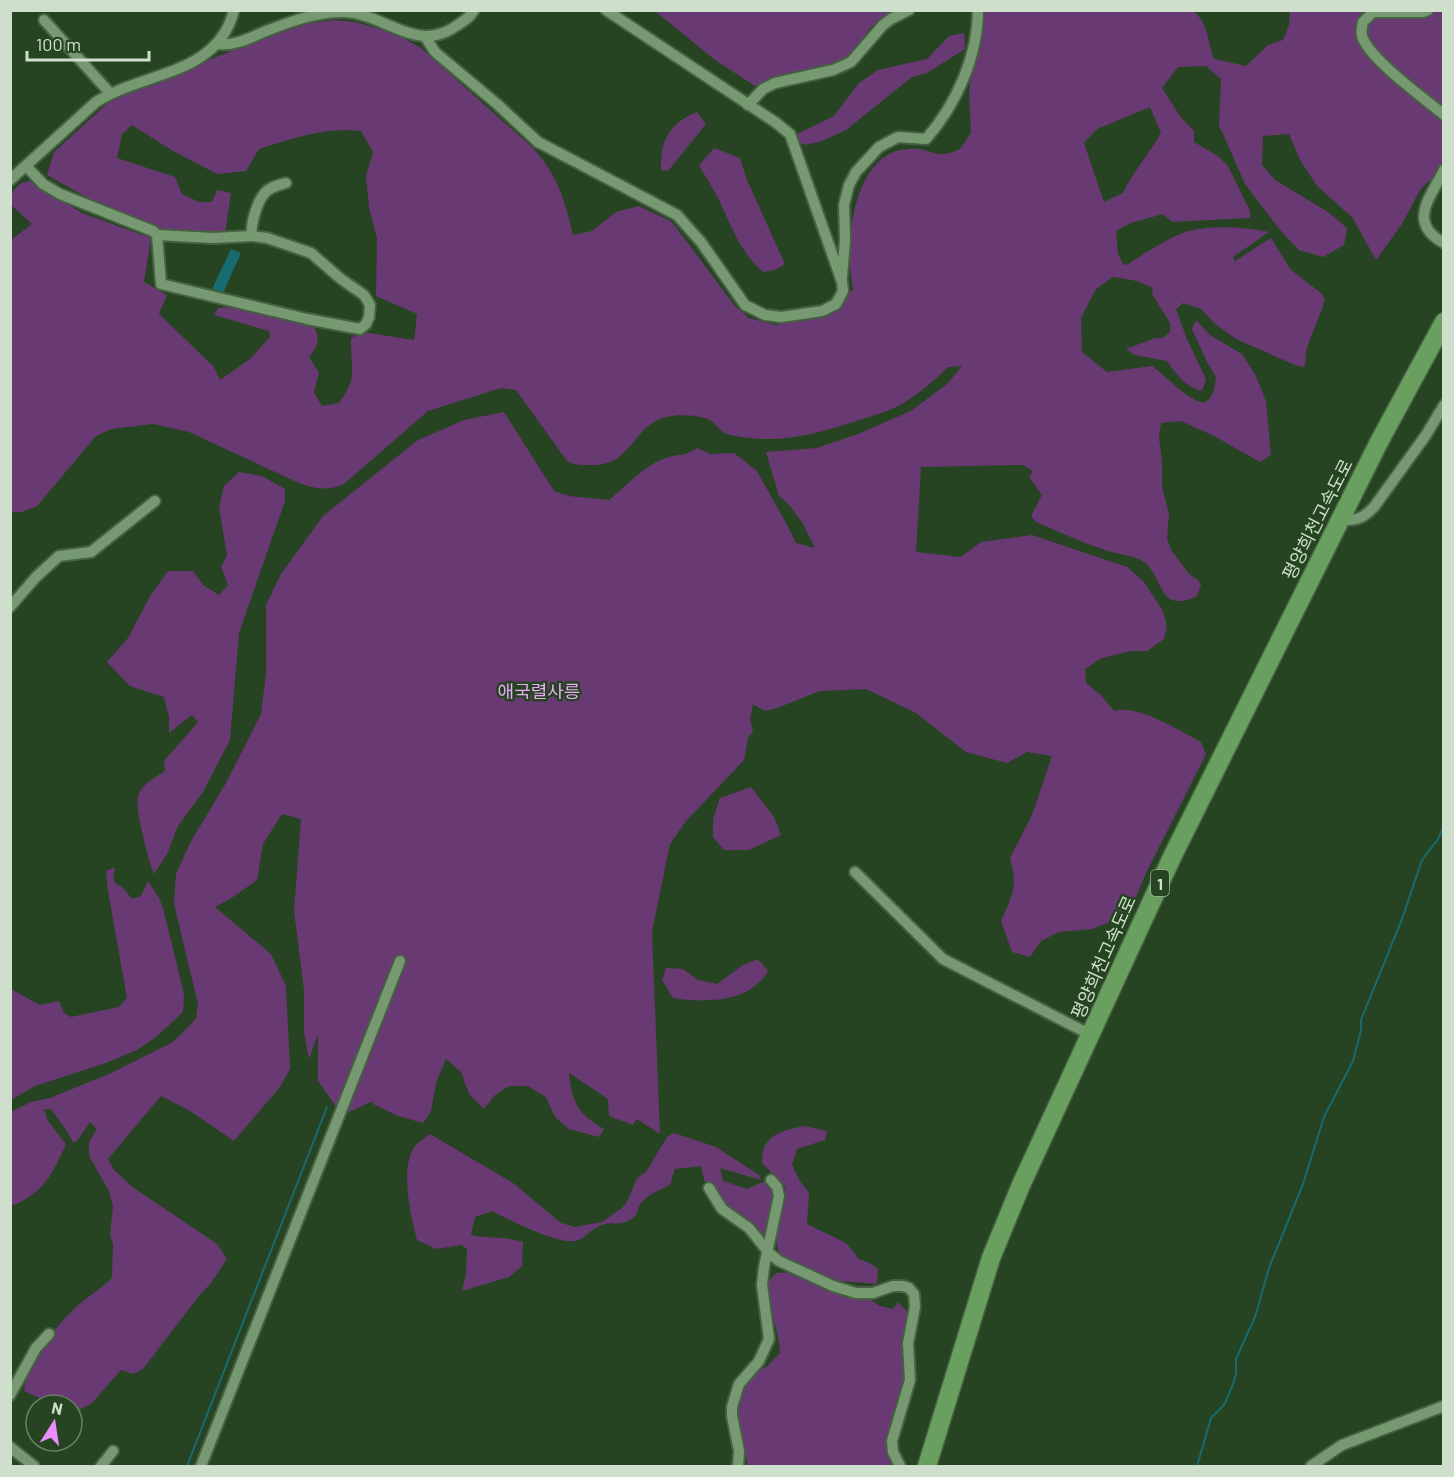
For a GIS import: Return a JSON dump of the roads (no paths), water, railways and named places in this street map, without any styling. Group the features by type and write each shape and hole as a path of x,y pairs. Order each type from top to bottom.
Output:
{"highway":[{"name":"평양희천고속도로","path":"927,1467 996,1248 1021,1185 1173,855 1379,442 1443,322"},
{"name":"평양희천고속도로","path":"934,1467 1004,1243 1022,1198 1347,520 1443,340"}],"street":[{"path":"10,180 96,102 110,93 184,67 218,44 224,36 234,10"},
{"path":"218,44 230,45 292,21 334,12 353,12 426,38 442,35 457,26 474,10"},
{"path":"606,10 790,134 842,282"},
{"path":"748,105 763,89 775,83 833,70 851,62 883,25 909,10"},
{"path":"426,38 435,52 538,142 677,215 701,242 745,305 765,315 781,317 822,311 836,304 843,291 844,205 849,185 856,172 879,147 898,137 926,139 937,126 961,85 974,48 978,10"},
{"path":"1428,10 1424,12 1373,12 1363,22 1362,36 1379,59 1443,115"},
{"path":"44,20 110,93"},
{"path":"26,166 43,184 60,194 157,235 213,238 252,236 311,254 364,295 370,304 366,324 360,329 307,319 161,284 157,235"},
{"path":"1443,170 1424,211 1423,222 1430,235 1443,243"},
{"path":"252,236 252,221 263,194 286,183"},
{"path":"1347,520 1364,517 1374,507 1426,435 1443,405"},
{"path":"10,607 36,576 59,556 91,552 155,501"},
{"path":"855,872 943,959 1091,1035"},
{"path":"201,1467 400,961"},
{"path":"738,1467 739,1451 732,1407 740,1384 759,1361 769,1339 762,1285 779,1197 777,1187 771,1180"},
{"path":"709,1188 717,1204 749,1228 779,1261 833,1286 864,1293 903,1286 909,1288 914,1294 915,1307 908,1343 910,1380 892,1441 893,1452 900,1467"},
{"path":"10,1395 36,1348 49,1334"},
{"path":"1311,1467 1342,1445 1443,1406"},
{"path":"10,1447 34,1467"},
{"path":"100,1467 113,1451"}],"water":[{"path":"231,249 241,253 223,293 212,289"}],"waterway":[{"path":"1197,1466 1211,1418 1224,1405 1232,1387 1236,1374 1236,1359 1255,1317 1269,1268 1303,1184 1324,1117 1353,1061 1361,1030 1361,1020 1402,919 1422,860 1438,839 1444,826"},
{"path":"187,1466 327,1107"}],"park label":[{"name":"애국렬사릉","path":"539,691"}]}
